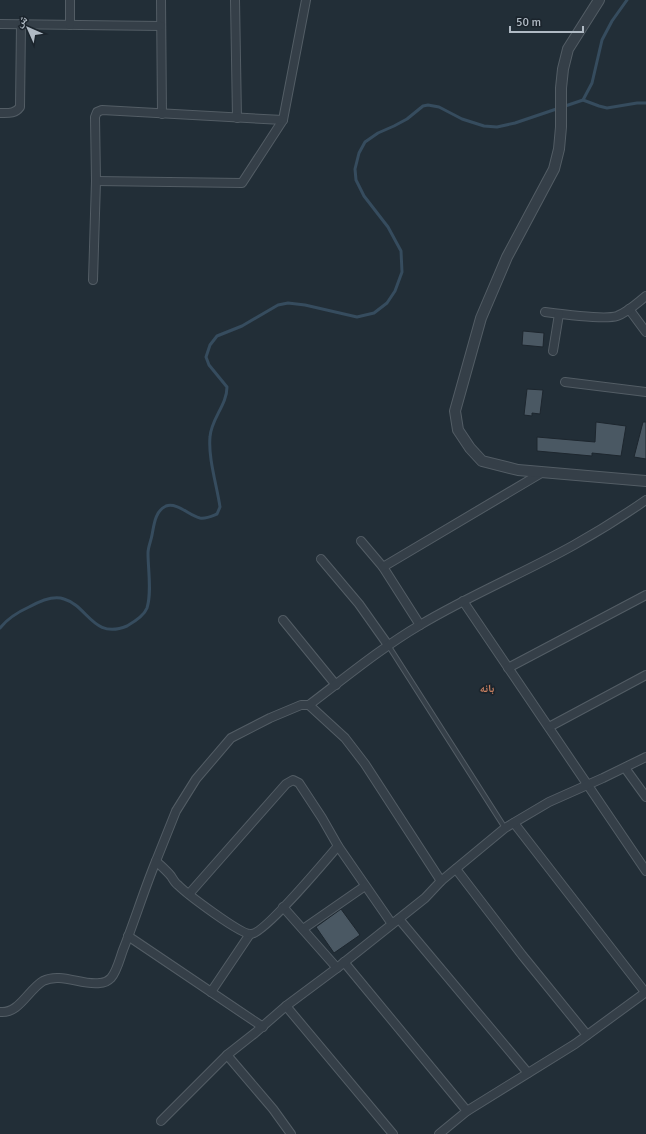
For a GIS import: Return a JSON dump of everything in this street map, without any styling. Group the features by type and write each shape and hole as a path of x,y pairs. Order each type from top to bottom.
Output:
{"street":[{"path":"70,0 70,25"},
{"path":"161,0 162,114"},
{"path":"235,0 237,118"},
{"path":"96,180 242,183 282,120 306,0"},
{"path":"599,0 568,49 563,69 561,88 561,126 559,150 554,169 507,257 481,318 455,410 458,430 470,448 482,461 518,470 646,481"},
{"path":"0,24 161,26"},
{"path":"0,113 14,113 18,111 20,107 21,24"},
{"path":"93,280 96,180 95,117 97,112 102,110 282,120"},
{"path":"545,312 559,314 616,316 629,309 646,296"},
{"path":"629,309 646,332"},
{"path":"553,351 559,314"},
{"path":"565,382 646,392"},
{"path":"383,567 543,472"},
{"path":"0,1012 6,1013 13,1009 43,981 54,978 96,984 111,978 176,811 196,778 231,738 270,718 301,705 310,705 388,645 420,625 463,601 574,545 619,519 646,500"},
{"path":"361,541 383,567 420,625"},
{"path":"321,559 359,604 388,645"},
{"path":"508,668 646,595"},
{"path":"463,601 646,871"},
{"path":"283,620 336,685"},
{"path":"549,727 646,675"},
{"path":"310,705 345,738 365,764 441,881"},
{"path":"161,1121 227,1055 286,1006 396,922 425,898 441,881 505,828 549,802 646,757"},
{"path":"625,768 646,797"},
{"path":"190,894 286,784 293,780 300,783 338,846 365,886 528,1073"},
{"path":"439,1134 467,1111 587,1035 646,992 514,822"},
{"path":"156,861 178,885 230,924 242,932 250,934 256,933 262,928 338,846"},
{"path":"456,869 522,955 587,1035"},
{"path":"303,929 365,886"},
{"path":"283,907 337,968"},
{"path":"211,992 250,934"},
{"path":"128,936 262,1027"},
{"path":"344,962 467,1111"},
{"path":"286,1006 393,1134"},
{"path":"227,1055 273,1109 291,1134"}],"lane":[{"path":"388,645 505,828"}],"building":[{"path":"523,331 544,333 543,347 522,345"},
{"path":"527,389 543,390 540,414 532,413 532,416 524,415"},
{"path":"596,422 626,426 621,456 592,453 592,456 537,451 537,437 595,442"},
{"path":"643,422 646,422 646,459 634,457"},
{"path":"341,909 360,935 334,953 316,927"}],"waterway":[{"path":"583,100 592,83 602,40 612,21 627,0"},
{"path":"0,628 10,618 21,611 41,601 51,598 60,598 72,603 98,625 106,629 116,629 127,626 144,614 147,608 149,595 148,551 154,523 159,511 170,505 196,517 204,518 217,514 220,507 211,463 210,437 213,424 224,400 227,387 209,365 206,357 210,345 217,336 242,326 278,305 288,303 305,305 357,317 374,313 387,303 395,291 402,272 401,251 388,227 364,196 356,180 355,169 359,153 365,142 378,133 407,119 423,106 428,105 439,107 462,119 484,126 497,127 515,123 583,100 607,108 646,103"}],"district":[{"name":"بانە","path":"487,688"}]}
